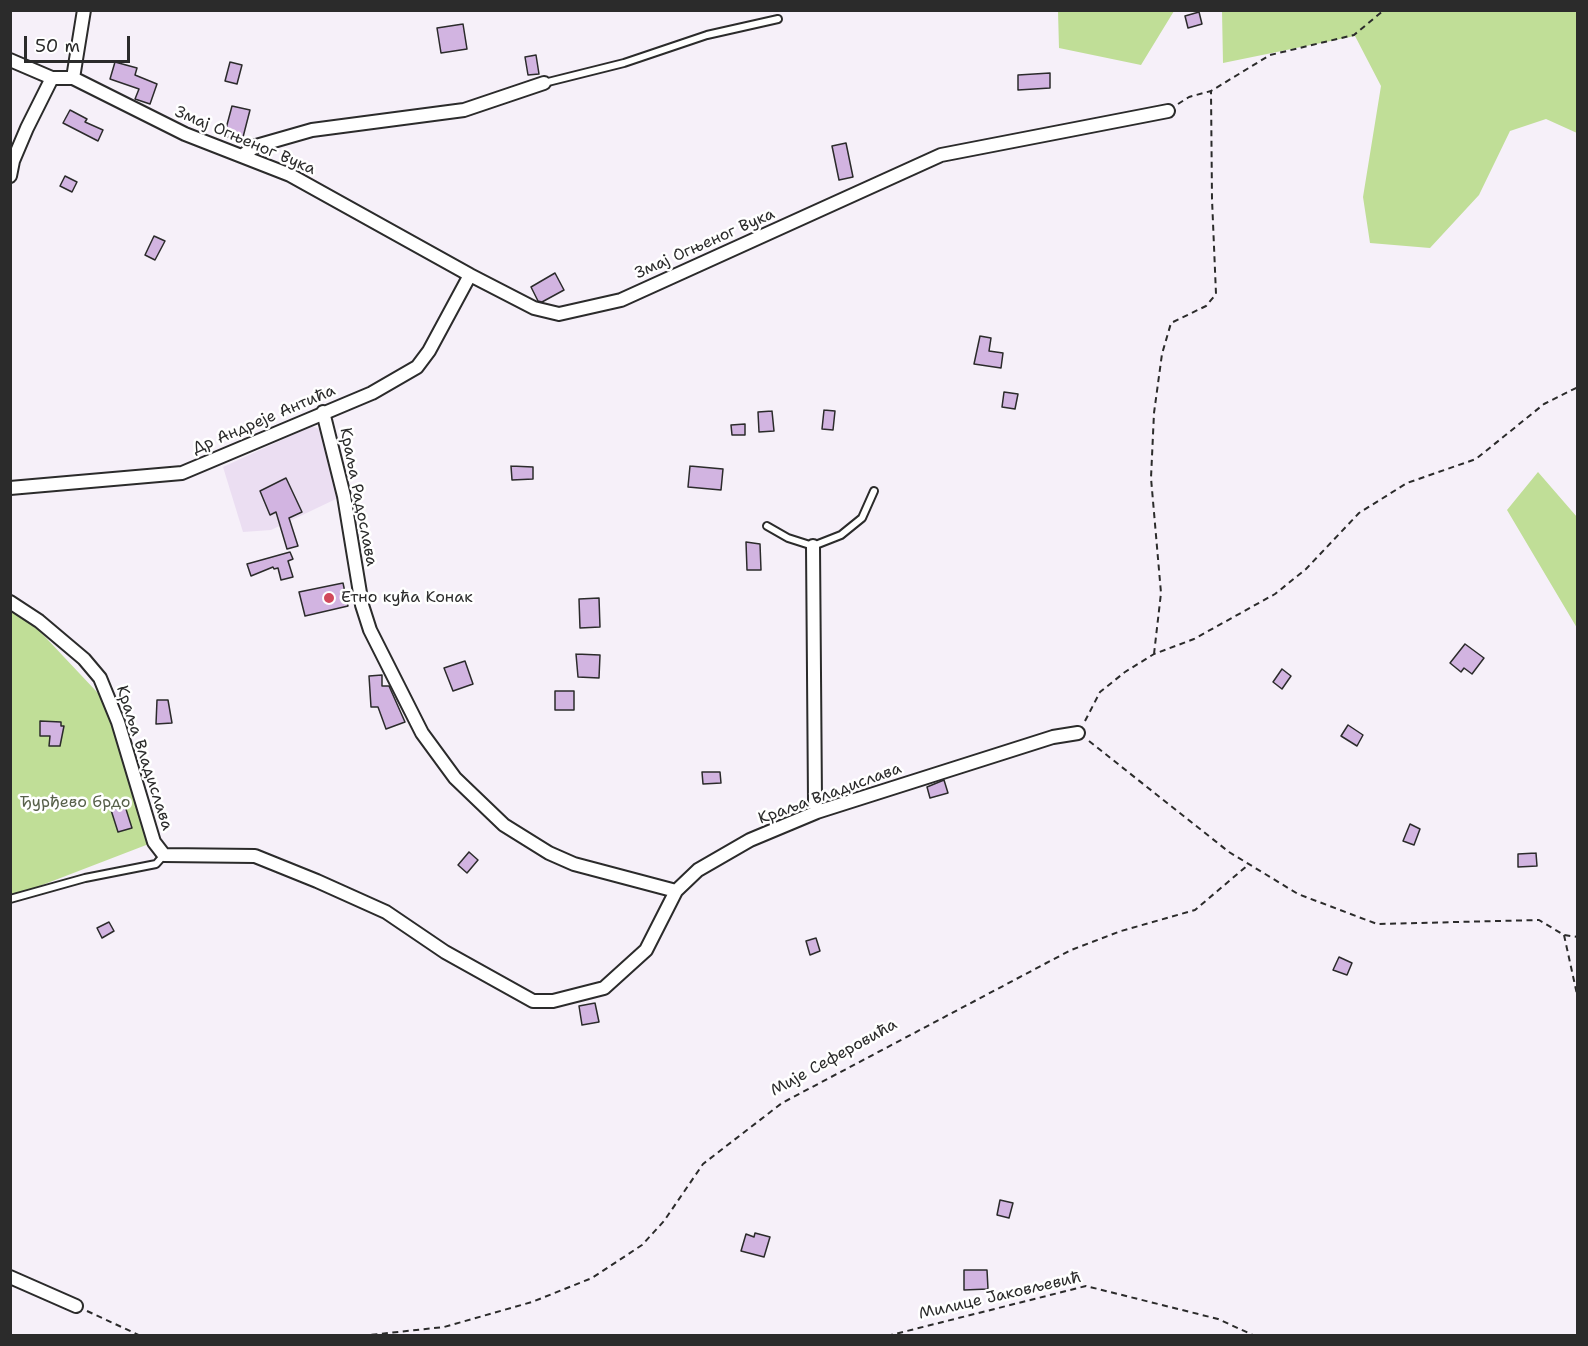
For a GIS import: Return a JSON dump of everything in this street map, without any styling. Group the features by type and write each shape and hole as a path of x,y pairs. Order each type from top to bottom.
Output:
{"street":[{"path":"73,78 84,10"},
{"path":"10,60 52,78 27,128 13,161 10,176"},
{"name":"Змај Огњеног Вука","path":"52,78 73,78 185,134 243,154 290,175 470,275 534,308 552,314 575,313 621,300 941,155 1168,111"},
{"path":"243,154 256,146 312,130 464,110 544,82"},
{"name":"Др Андреје Антића","path":"10,488 182,473 220,459 323,412 372,393 417,367 429,351 470,275"},
{"name":"Краља Радослава","path":"323,412 344,496 362,605 370,630 422,733 455,778 504,825 549,853 574,864 676,891"},
{"path":"813,546 815,801 817,812"},
{"name":"Краља Владислава","path":"10,602 48,628 84,659 100,678 118,722 154,842 164,855 177,857 255,856 317,880 386,912 445,952 533,1001 553,1001 604,988 646,950 676,891 698,870 720,855 817,812 1053,737 1078,733"},
{"path":"10,1277 76,1306"}],"lane":[{"path":"544,82 624,63 707,35 778,19"},
{"path":"767,526 788,538 813,546 840,535 862,518 874,491"},
{"path":"10,899 85,878 156,864 164,855"}],"path":[{"path":"1168,111 1189,97 1211,91 1270,56 1354,35 1384,10"},
{"path":"1154,654 1161,593 1151,477 1154,413 1162,354 1171,323 1206,306 1216,294 1212,234 1211,91"},
{"path":"1578,387 1544,404 1476,459 1407,483 1359,513 1306,569 1275,594 1194,639 1154,654 1100,692 1078,733 1248,865 1298,894 1377,924 1539,920 1564,935 1578,938"},
{"name":"Мије Сеферовића","path":"361,1335 444,1327 532,1302 592,1278 642,1245 664,1221 703,1164 782,1103 1071,950 1121,931 1195,910 1248,865"},
{"path":"1564,935 1572,984 1578,999"},
{"name":"Милице Јаковљевић","path":"887,1335 1086,1286 1218,1319 1255,1335"},
{"path":"76,1306 117,1322 141,1335"}],"shaded area":[{"path":"312,426 322,430 338,498 271,530 243,532 223,467"}],"green space":[{"path":"1058,10 1174,11 1141,65 1059,48"},
{"path":"1222,11 1577,11 1577,133 1546,119 1510,131 1479,195 1430,248 1370,243 1363,197 1381,86 1355,36 1223,63"},
{"path":"1538,472 1577,517 1577,628 1507,510"},
{"name":"Ђурђево брдо","path":"11,603 112,708 154,842 11,897"}],"building":[{"path":"1199,12 1202,24 1188,28 1185,16"},
{"path":"463,24 467,49 441,53 437,28"},
{"path":"536,55 539,74 528,75 525,57"},
{"path":"115,62 137,68 135,75 157,84 150,104 135,99 139,89 110,79"},
{"path":"230,62 242,65 237,84 225,81"},
{"path":"1050,73 1050,88 1018,90 1018,75"},
{"path":"232,106 250,110 242,141 224,136"},
{"path":"70,110 87,119 85,122 103,130 98,141 63,123"},
{"path":"846,143 853,177 839,180 832,146"},
{"path":"65,176 77,182 72,192 60,186"},
{"path":"154,236 165,241 155,260 145,255"},
{"path":"555,273 564,290 542,302 538,301 531,287"},
{"path":"980,336 991,338 989,351 1003,353 1001,368 974,364"},
{"path":"1004,392 1018,394 1015,409 1002,407"},
{"path":"824,410 835,411 833,430 822,429"},
{"path":"772,411 774,431 759,432 758,412"},
{"path":"745,424 745,435 732,435 731,425"},
{"path":"511,466 533,467 533,479 512,480"},
{"path":"690,466 723,469 721,490 688,487"},
{"path":"286,478 302,512 289,518 298,546 287,549 276,512 270,515 260,491"},
{"path":"746,542 760,544 761,570 747,570"},
{"path":"290,552 293,559 288,561 293,577 281,580 278,568 273,567 251,576 247,564"},
{"name":"Етно кућа Конак","path":"343,583 348,606 305,616 299,592"},
{"path":"599,598 600,627 580,628 579,599"},
{"path":"1465,644 1484,658 1472,674 1464,668 1461,672 1450,663"},
{"path":"576,654 600,655 599,678 578,677"},
{"path":"465,661 473,684 453,691 444,668"},
{"path":"1282,669 1291,676 1282,689 1273,682"},
{"path":"382,675 382,686 389,686 405,722 386,729 378,707 371,707 369,676"},
{"path":"555,691 574,691 574,710 555,710"},
{"path":"157,700 168,700 172,723 156,724"},
{"path":"40,721 61,722 61,726 64,726 60,746 49,746 50,736 40,736"},
{"path":"1348,725 1363,735 1357,746 1341,736"},
{"path":"702,772 720,772 721,783 703,784"},
{"path":"944,780 948,793 930,798 927,787"},
{"path":"125,806 132,828 118,832 111,810"},
{"path":"1410,824 1420,829 1414,845 1403,841"},
{"path":"469,852 478,860 467,873 458,865"},
{"path":"1536,853 1537,866 1518,867 1518,854"},
{"path":"109,922 114,931 102,938 97,928"},
{"path":"816,938 820,951 810,955 806,941"},
{"path":"1339,957 1352,963 1347,975 1333,970"},
{"path":"595,1003 599,1022 582,1025 579,1006"},
{"path":"1000,1200 1013,1203 1009,1218 997,1215"},
{"path":"755,1233 770,1237 764,1257 741,1251 746,1234 754,1237"},
{"path":"964,1270 987,1270 988,1289 964,1290"}],"place":[{"name":"Етно кућа Конак","path":"329,598"}]}
